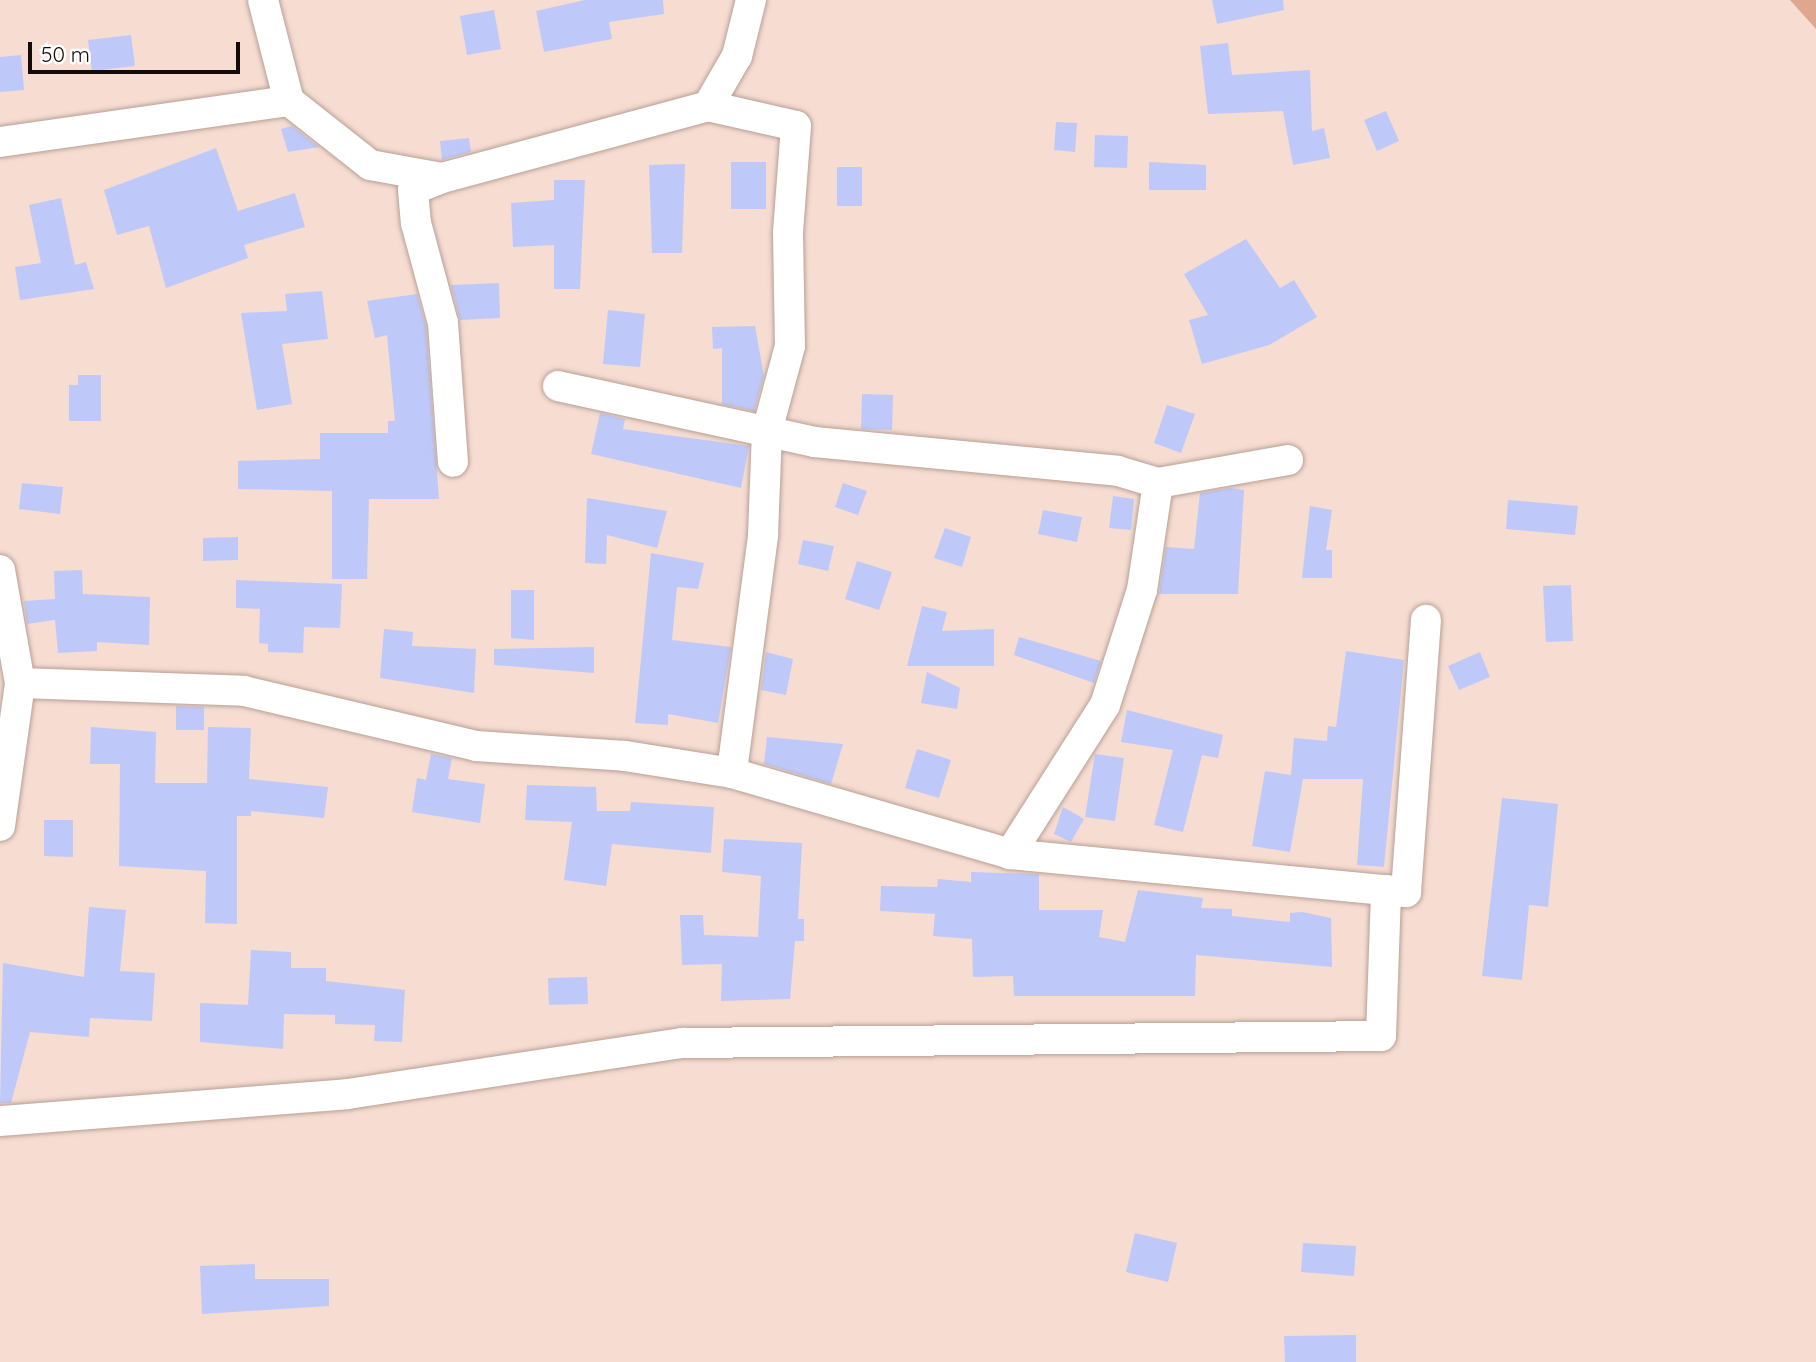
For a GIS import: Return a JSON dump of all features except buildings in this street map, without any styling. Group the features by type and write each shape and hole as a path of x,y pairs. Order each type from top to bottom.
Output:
{"street":[{"path":"263,0 289,101 370,165 442,178"},
{"path":"708,106 737,56 751,0"},
{"path":"0,142 289,101"},
{"path":"453,461 443,323 415,223 413,190 442,178 708,106 796,125 788,233 790,346 767,431 763,536 732,773"},
{"path":"558,386 814,442 1118,471 1158,483 1287,460"},
{"path":"1010,854 1105,705 1142,590 1158,483"},
{"path":"0,570 20,683 0,826"},
{"path":"20,683 244,691 476,746 625,756 732,773 1010,854 1406,892 1426,620"},
{"path":"0,1121 348,1094 683,1043 1381,1036 1386,890"}],"shaded area":[{"path":"1790,0 1816,0 1816,29"}]}
